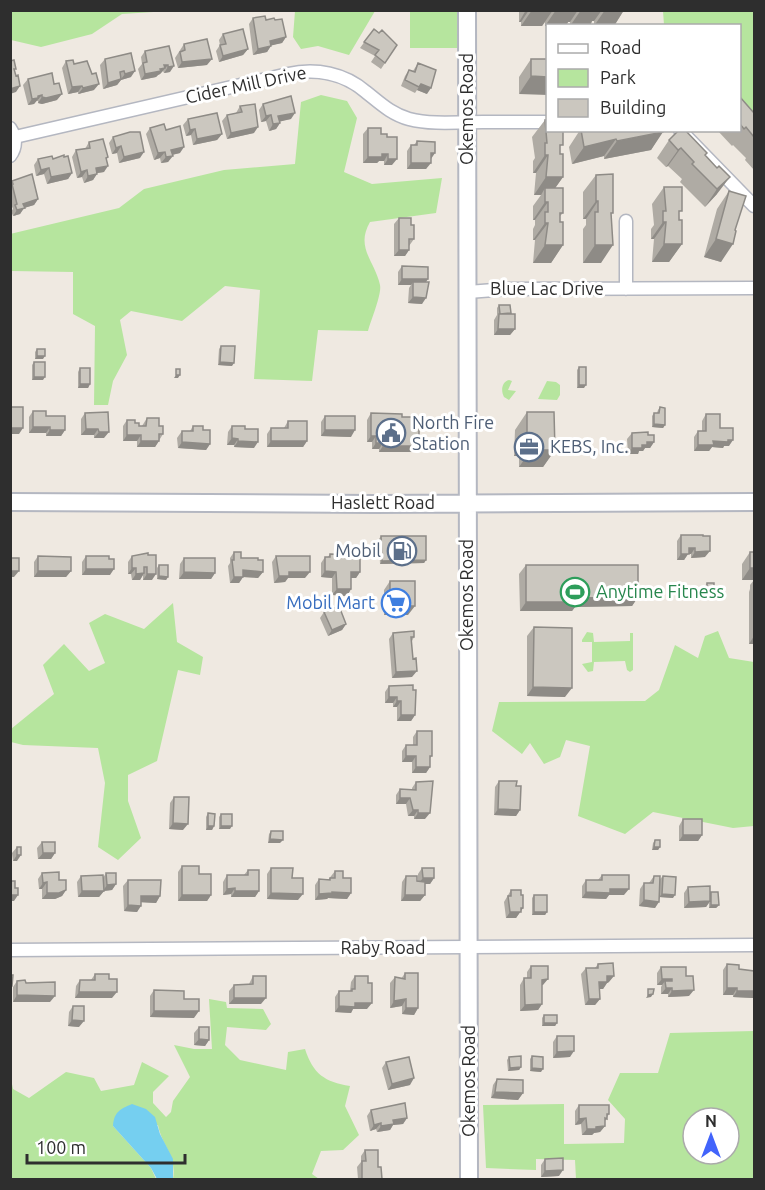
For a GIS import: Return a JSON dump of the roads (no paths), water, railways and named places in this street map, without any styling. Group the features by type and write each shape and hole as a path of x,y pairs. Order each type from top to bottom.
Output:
{"street":[{"name":"Okemos Road","path":"467,10 469,1179"},
{"name":"Cider Mill Drive","path":"10,156 15,144 13,133 310,71 331,73 347,79 362,88 386,109 401,117 425,122 546,122"},
{"path":"682,132 754,206"},
{"name":"Blue Lac Drive","path":"626,221 626,289"},
{"name":"Blue Lac Drive","path":"468,292 507,289 754,288"},
{"name":"Haslett Road","path":"10,502 467,504 754,502"},
{"name":"Raby Road","path":"10,950 754,945"}],"water":[{"path":"132,1104 146,1109 155,1117 160,1134 173,1159 173,1179 157,1179 151,1168 113,1126 118,1112"}],"place":[{"name":"North Fire Station","path":"391,433"},
{"name":"KEBS, Inc.","path":"529,447"},
{"name":"Mobil","path":"402,551"},
{"name":"Anytime Fitness","path":"575,592"},
{"name":"Mobil Mart","path":"396,603"}]}
